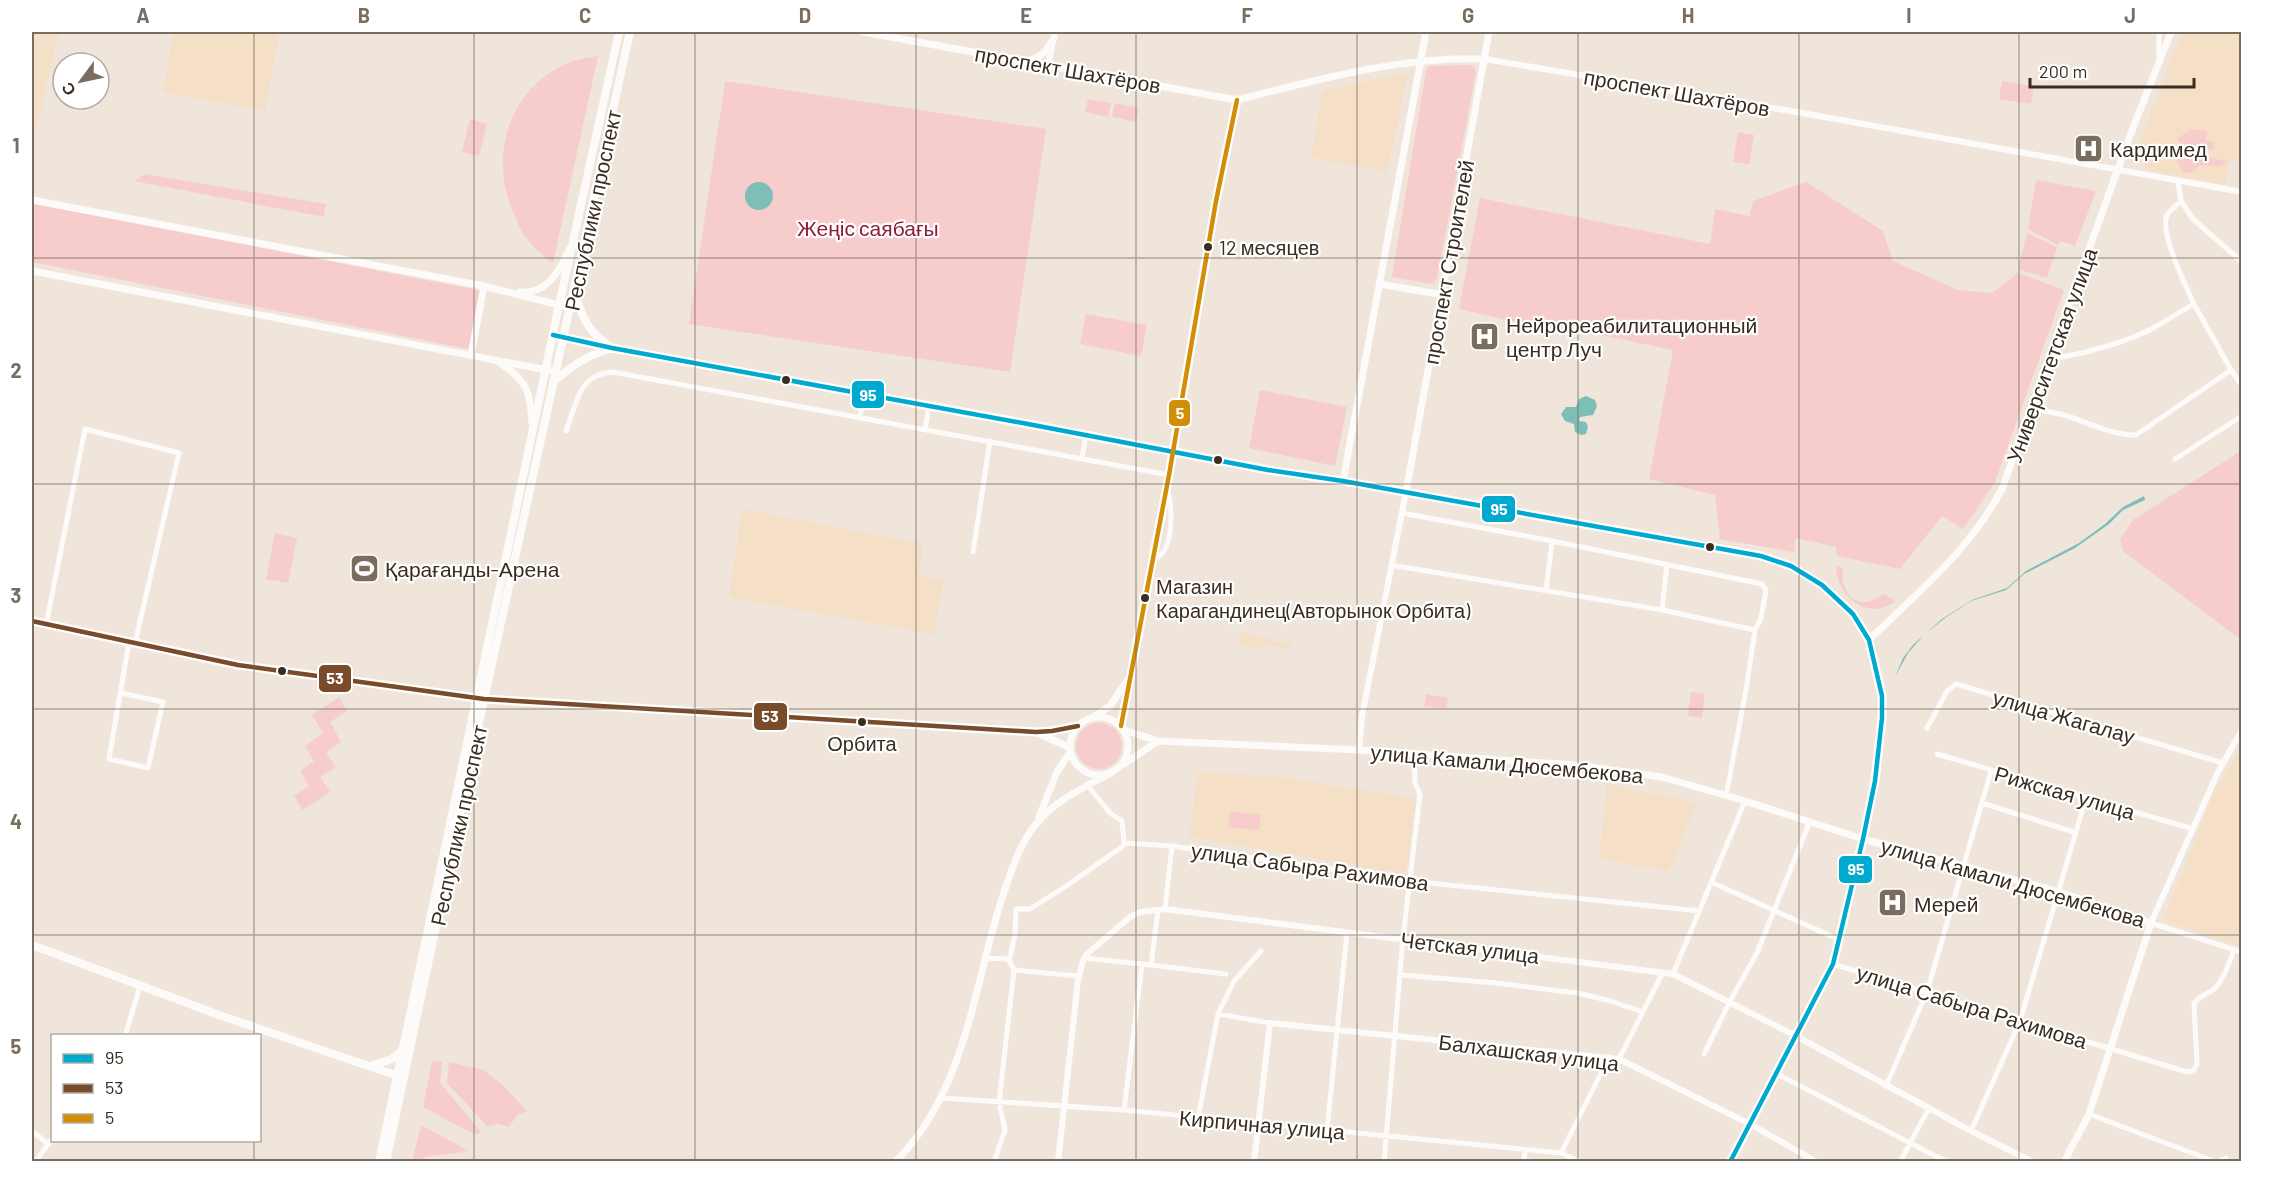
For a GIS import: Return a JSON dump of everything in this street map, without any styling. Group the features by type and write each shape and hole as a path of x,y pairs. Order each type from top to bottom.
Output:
{"main road":[{"name":"Республики проспект","path":"378,1161 393,1087 399,1077 400,1052 452,820 556,376 630,32"},
{"name":"проспект Шахтёров","path":"863,32 1237,100 1359,72 1453,58 1485,59"},
{"path":"1343,481 1426,32"},
{"name":"проспект Строителей","path":"1406,492 1489,32"},
{"name":"Университетская улица","path":"1869,640 1949,564 1992,508 2012,467 2117,171 2170,32"},
{"name":"Республики проспект","path":"386,1161 399,1077 480,699 532,430 616,34"},
{"path":"1024,61 1038,58 1049,47 1054,35"},
{"path":"1119,767 1128,750 1128,740 1123,728 1131,673 1169,475 1216,201 1237,100"},
{"path":"32,200 484,286 571,308"},
{"path":"492,289 524,293 537,290 558,273 573,239"},
{"path":"32,271 546,369 556,376 590,355 612,348"},
{"path":"1380,284 1443,294"},
{"path":"471,355 484,286"},
{"path":"574,292 586,325 594,335 612,348"},
{"path":"553,335 612,348 1172,450 1268,470 1343,481 1761,556 1791,566 1822,585 1853,614 1869,640 1882,696 1875,782 1833,964 1731,1161"},
{"path":"495,359 520,378 530,396 532,430"},
{"path":"480,699 1036,732 1078,726 1104,712 1131,673"},
{"path":"1090,718 1107,717 1123,728"},
{"path":"898,1159 927,1122 942,1098 962,1043 1013,865 1037,823 1057,772 1070,750 1071,740 1078,726"},
{"name":"улица Камали Дюсембекова","path":"1123,728 1158,741 1359,750 1575,765 1639,773 1726,795 1863,838 2059,892 2151,922"},
{"path":"1036,732 1070,750 1076,763 1088,773 1104,775 1111,773"},
{"path":"1037,823 1050,808 1111,773 1158,741"},
{"path":"2064,1161 2090,1114 2151,922"},
{"path":"32,945 140,986 399,1077"},
{"path":"368,1066 381,1064 400,1052"},
{"path":"368,1066 389,1080 393,1087"}],"street":[{"path":"2158,64 2161,46 2159,32"},
{"path":"1048,66 1054,35"},
{"name":"проспект Шахтёров","path":"1485,59 2241,192"},
{"path":"2178,182 2181,201 2193,219 2241,262"},
{"path":"2181,201 2167,214 2165,226 2194,304 2241,386"},
{"path":"2049,359 2078,354 2127,339 2157,327 2176,313 2194,304"},
{"path":"2032,407 2120,435 2136,435 2231,370"},
{"path":"566,431 578,395 590,379 607,372 635,375 1169,475"},
{"path":"860,417 864,394"},
{"path":"925,430 929,406"},
{"path":"2175,459 2241,416"},
{"path":"46,625 85,429 179,453 132,643 122,693 109,759 148,768 163,702 122,693"},
{"path":"1082,458 1086,435"},
{"path":"973,552 990,441"},
{"name":"улица Камали Дюсембекова","path":"1359,750 1362,716 1406,492"},
{"path":"1402,513 1761,584 1766,590 1761,618 1755,630 1726,795"},
{"path":"1546,591 1552,541"},
{"path":"1662,610 1667,564"},
{"path":"1391,565 1662,610 1755,630"},
{"path":"32,621 253,668 480,699"},
{"name":"улица Жагалау","path":"1927,728 1947,691 1956,684 2223,763"},
{"path":"2151,922 2223,763 2241,730"},
{"name":"Рижская улица","path":"1937,754 2193,830"},
{"path":"1384,1161 1403,938 1420,794 1414,776 1414,755"},
{"path":"1886,1086 1927,992 1991,771"},
{"path":"994,1161 1005,1130 999,1102 1014,970 1008,959 1015,935 1016,909 1030,909 1075,880 1124,843 1122,821 1111,814 1088,786"},
{"path":"1971,1131 2019,1021 2086,798"},
{"path":"1673,974 1713,883 1745,801"},
{"path":"1982,803 2074,832"},
{"path":"1704,1054 1757,953 1810,821"},
{"name":"улица Сабыра Рахимова","path":"1124,843 1172,846 1410,881 1700,911"},
{"path":"1151,965 1172,846"},
{"name":"улица Сабыра Рахимова","path":"1713,883 1840,940"},
{"name":"Четская улица","path":"1084,958 1130,917 1140,912 1161,909 1673,974 1796,1036 1971,1131 2034,1161"},
{"name":"улица Камали Дюсембекова","path":"2151,922 2241,952"},
{"path":"1327,1130 1347,933"},
{"name":"улица Сабыра Рахимова","path":"1833,964 2112,1048 2179,1071 2194,1070 2198,1056 2194,1004 2197,998 2213,990 2220,981 2234,950"},
{"path":"1198,1118 1218,1014 1234,981 1261,951"},
{"path":"985,958 1008,959"},
{"path":"1058,1161 1079,976 1084,958 1226,974"},
{"path":"1124,1110 1142,964"},
{"path":"1014,970 1079,976"},
{"path":"1619,1059 1663,972"},
{"path":"1401,975 1577,993 1643,1012"},
{"path":"125,1034 140,986"},
{"name":"Балхашская улица","path":"1218,1014 1270,1023 1394,1037 1619,1059 1750,1124 1817,1161"},
{"path":"1254,1161 1270,1023"},
{"path":"1560,1153 1610,1057"},
{"path":"1777,1074 1947,1161"},
{"name":"Кирпичная улица","path":"942,1098 1124,1110 1258,1123 1560,1153 1580,1161"},
{"path":"1900,1161 1929,1108"},
{"path":"2090,1114 2217,1161 2226,1158"},
{"path":"32,1131 50,1142 35,1161"},
{"path":"1524,1161 1525,1151"},
{"path":"898,1159 907,1161"}],"shaded area":[{"path":"32,32 59,32 55,51 51,51 51,66 32,142"},
{"path":"174,32 260,32 279,35 265,111 163,92"},
{"path":"2182,32 2241,32 2241,160 2234,159 2228,163 2226,182 2223,184 2146,170 2144,159 2136,152"},
{"path":"1408,73 1387,172 1311,157 1322,91"},
{"path":"2077,136 2101,140 2099,152 2075,148"},
{"path":"742,509 923,544 919,575 944,580 934,634 729,597"},
{"path":"1241,632 1291,644 1290,650 1265,643 1263,650 1238,643"},
{"path":"2241,747 2241,946 2163,920 2214,792"},
{"path":"1197,773 1275,776 1416,799 1406,874 1190,837"},
{"path":"1607,784 1696,803 1669,871 1599,859"},
{"name":"Мерей","path":"1881,892 1909,901 1905,915 1877,906"}],"green space":[{"path":"598,56 553,263 526,238 512,209 505,188 504,145 509,125 518,106 531,89 547,75 566,64"},
{"path":"1472,65 1476,72 1437,278 1432,284 1392,277 1426,70 1430,66"},
{"name":"Жеңіс саябағы","path":"725,81 1046,129 1010,372 689,324"},
{"path":"2002,81 2034,86 2031,104 1999,99"},
{"path":"1088,99 1111,103 1108,117 1085,112"},
{"path":"1115,103 1139,108 1136,122 1112,117"},
{"path":"470,119 487,124 479,156 462,152"},
{"path":"2190,129 2207,131 2206,140 2214,142 2213,150 2179,143 2177,139"},
{"path":"1738,132 1754,135 1749,164 1733,162"},
{"path":"2176,151 2227,161 2221,166 2200,165 2192,173 2183,172 2173,153"},
{"path":"145,174 326,204 324,217 134,181"},
{"path":"2036,180 2096,191 2075,246 2061,241 2058,245 2028,229"},
{"path":"1806,182 1883,231 1893,261 1958,290 1992,293 2018,273 2064,290 1995,482 1963,529 1942,516 1900,569 1837,556 1836,547 1796,538 1794,552 1720,539 1715,495 1649,479 1673,350 1543,323 1542,328 1459,309 1480,198 1710,244 1715,209 1749,216 1753,201"},
{"path":"32,203 482,291 469,349 32,262"},
{"path":"2027,233 2057,247 2047,278 2018,269"},
{"path":"1086,314 1147,325 1141,356 1080,344"},
{"path":"1260,390 1347,407 1335,466 1249,448"},
{"path":"2241,451 2241,640 2123,551 2120,539 2133,520"},
{"path":"275,533 297,538 288,583 266,579"},
{"path":"1836,566 1843,568 1844,585 1855,600 1872,601 1885,594 1896,602 1877,609 1859,605 1842,589"},
{"path":"1691,692 1705,694 1702,718 1688,716"},
{"path":"1426,694 1448,698 1446,709 1424,706"},
{"path":"339,697 347,711 330,722 341,742 326,752 336,767 320,777 330,792 303,810 294,796 309,786 300,771 314,761 305,746 323,733 312,715"},
{"path":"1099,723 1115,730 1122,746 1115,762 1099,769 1083,762 1076,746 1083,730"},
{"path":"1230,811 1261,815 1259,830 1228,827"},
{"path":"432,1061 442,1062 440,1083 481,1132 475,1135 423,1107"},
{"path":"449,1062 483,1070 503,1085 527,1111 517,1115 509,1127 497,1124 487,1126 447,1083"},
{"path":"421,1125 469,1151 425,1157 423,1161 412,1161"}],"water":[{"path":"759,182 769,186 773,196 769,206 759,210 749,206 745,196 749,186"},
{"path":"1586,396 1595,400 1597,406 1593,415 1580,417 1579,421 1586,422 1588,427 1586,434 1581,435 1575,432 1574,424 1565,421 1561,414 1566,407 1576,407 1579,399"},
{"path":"2144,496 2145,500 2123,510 2109,524 2075,548 2024,574 2006,590 1971,601 1926,634 1942,619 1972,600 2007,588 2026,571 2079,543 2123,507"},
{"path":"1923,636 1908,653 1895,677 1903,658"}],"transit line":[{"name":"5","path":"1121,726 1169,475 1216,201 1237,100"},
{"name":"95","path":"553,335 612,348 1268,470 1343,481 1761,556 1791,566 1822,585 1853,614 1869,640 1882,696 1882,718 1875,781 1833,964 1730,1162"},
{"name":"53","path":"32,621 238,665 484,699 1036,732 1078,726"}],"place":[{"name":"Кардимед","path":"2089,148"},
{"name":"12 месяцев","path":"1208,247"},
{"name":"Нейрореабилитационный центр Луч","path":"1485,336"},
{"name":"Қарағанды-Арена","path":"364,568"},
{"name":"Магазин Карагандинец(Авторынок Орбита)","path":"1145,598"},
{"name":"Орбита","path":"862,722"},
{"name":"Мерей","path":"1893,903"}]}
